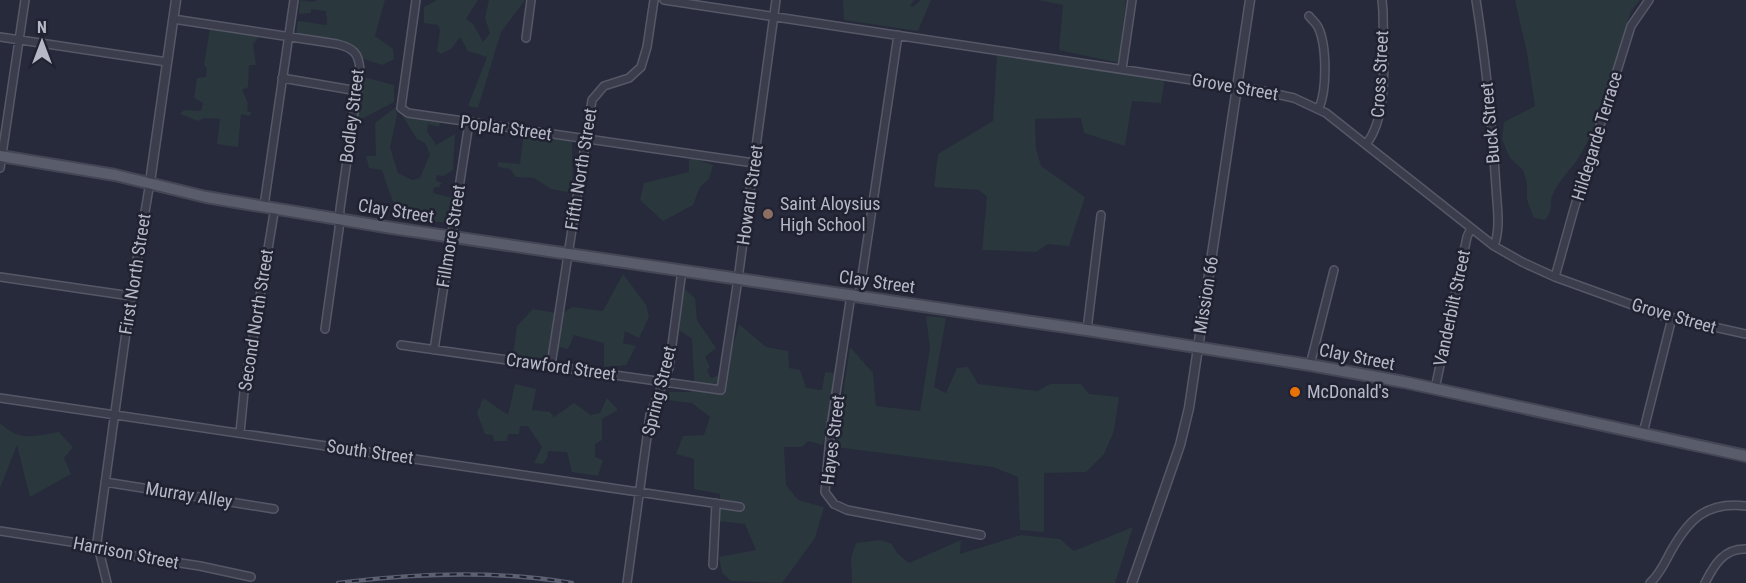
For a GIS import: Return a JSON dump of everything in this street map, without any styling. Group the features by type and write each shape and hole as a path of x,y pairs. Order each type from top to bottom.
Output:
{"main road":[{"name":"Clay Street","path":"1,156 115,175 206,197 452,237 1310,365 1435,389 1746,456"}],"street":[{"path":"0,168 25,0"},
{"name":"First North Street","path":"107,583 97,542 131,296 176,0"},
{"name":"Second North Street","path":"240,433 269,206 282,78 294,0"},
{"name":"Poplar Street","path":"416,0 401,108 408,113 754,163"},
{"path":"526,38 531,0"},
{"name":"Fifth North Street","path":"551,365 592,100 604,86 629,78 641,67 647,47 654,0"},
{"name":"Grove Street","path":"664,0 1278,93 1318,108 1494,246 1522,262 1556,277 1672,318 1746,334"},
{"name":"Howard Street","path":"721,390 776,0"},
{"path":"1122,69 1132,0"},
{"name":"Mission 66","path":"1132,583 1182,437 1198,348 1250,0"},
{"name":"Cross Street","path":"1366,144 1378,125 1382,100 1382,0"},
{"name":"Buck Street","path":"1476,0 1494,168 1498,229 1494,246"},
{"name":"Hildegarde Terrace","path":"1556,277 1574,209 1631,26 1649,0"},
{"path":"1309,16 1318,26 1322,39 1324,94 1318,108"},
{"name":"Bodley Street","path":"173,19 338,44 353,50 358,56 358,90 325,329"},
{"name":"Hayes Street","path":"898,35 831,426 825,492 834,504 847,510 981,535"},
{"path":"0,37 167,62"},
{"path":"282,78 358,90"},
{"name":"Fillmore Street","path":"434,350 469,123"},
{"path":"1087,330 1101,215"},
{"name":"Vanderbilt Street","path":"1435,389 1459,271 1471,228"},
{"name":"Spring Street","path":"627,583 650,416 669,368 682,270"},
{"path":"1310,365 1334,270"},
{"path":"0,277 131,296"},
{"path":"1643,433 1672,318"},
{"name":"Crawford Street","path":"401,345 721,390"},
{"name":"South Street","path":"0,398 740,507"},
{"name":"Murray Alley","path":"105,482 274,509"},
{"path":"713,566 716,503"},
{"path":"1650,583 1663,567 1679,537 1699,514 1718,507 1746,506"},
{"name":"Harrison Street","path":"0,531 91,545 108,552 200,566 250,577"},
{"path":"1705,583 1713,567 1725,554 1733,550 1746,549"}],"shaded area":[{"path":"300,0 312,2 318,0 385,0 375,36 393,49 394,59 382,65 364,59 353,47 345,43 296,34 298,21 327,25 326,11 311,9 311,13 299,14"},
{"path":"437,0 478,0 466,19 473,24 483,42 490,33 485,18 489,0 525,0 501,32 478,108 468,106 487,57 468,51 460,37 451,49 441,54 437,51 440,30 438,25 424,23 424,7"},
{"path":"843,0 914,0 910,6 913,7 921,0 931,0 918,31 844,20"},
{"path":"1038,0 1126,0 1119,63 1059,50 1063,5"},
{"path":"1515,0 1640,0 1631,11 1610,83 1590,136 1579,157 1556,188 1550,212 1545,220 1534,218 1527,200 1527,183 1523,170 1510,158 1502,140 1504,122 1535,106 1527,53"},
{"path":"210,28 260,36 253,44 256,65 249,65 248,87 242,90 248,103 247,111 251,112 250,116 241,114 238,147 217,144 220,119 204,118 198,121 180,114 184,110 201,111 203,103 194,98 197,78 206,77 207,68 204,65"},
{"path":"997,55 1165,78 1161,103 1132,101 1125,146 1084,133 1081,118 1035,119 1036,148 1041,166 1085,197 1069,246 1048,244 1036,252 982,250 987,197 979,190 934,187 938,154 993,121"},
{"path":"363,77 394,85 394,102 356,122 354,118"},
{"path":"396,107 397,116 390,147 398,173 412,180 420,178 430,154 425,143 417,139 398,109 408,114 440,122 439,127 428,124 427,131 436,145 455,134 453,170 443,176 437,175 436,181 442,183 439,187 434,187 433,193 453,198 448,223 408,217 402,213 396,208 382,170 369,168 366,156 376,156 375,123"},
{"path":"524,132 572,139 573,193 551,189 534,178 516,177 510,169 498,167 498,162 520,164"},
{"path":"689,157 713,165 709,179 700,187 693,205 663,221 640,200 644,183 689,172"},
{"path":"623,274 646,305 649,317 639,338 625,331 623,343 636,346 626,365 604,367 604,343 574,335 568,349 560,347 555,363 513,355 517,326 533,309 562,314 572,307 603,311"},
{"path":"681,286 695,298 697,320 716,348 705,357 710,367 707,370 711,378 726,372 739,324 766,347 788,351 789,368 800,370 806,388 822,390 825,372 837,373 823,445 808,441 802,447 784,447 786,485 798,500 824,507 815,538 782,583 731,581 722,573 719,557 756,550 745,524 718,521 720,494 694,489 694,459 676,454 683,436 704,435 710,417 692,403 666,400 669,392 691,392 694,381 692,339 679,330"},
{"path":"926,316 946,318 934,387 946,393 957,368 968,367 978,384 1038,391 1050,384 1081,384 1089,394 1119,397 1114,431 1104,454 1086,472 1044,473 1044,532 1020,530 1018,477 993,467 835,447 850,347 873,373 876,406 920,411 930,348"},
{"path":"515,384 536,389 532,410 550,412 554,417 574,403 591,415 600,413 607,398 618,410 602,419 602,440 595,444 595,457 603,460 598,476 572,472 567,452 548,451 543,464 534,463 542,447 528,426 520,426 519,434 508,434 507,441 494,441 493,435 485,434 477,413 483,398 508,415"},
{"path":"0,423 21,435 35,436 59,432 73,447 64,458 71,474 30,497 17,445 0,488"},
{"path":"1133,527 1115,583 852,583 851,558 856,543 881,540 892,544 897,553 909,563 961,540 960,554 1021,535 1060,539 1074,551"}],"railway":[{"path":"338,583 455,574 514,576 572,583"}],"place":[{"name":"Saint Aloysius High School","path":"768,214"},
{"name":"McDonald's","path":"1295,392"}]}
